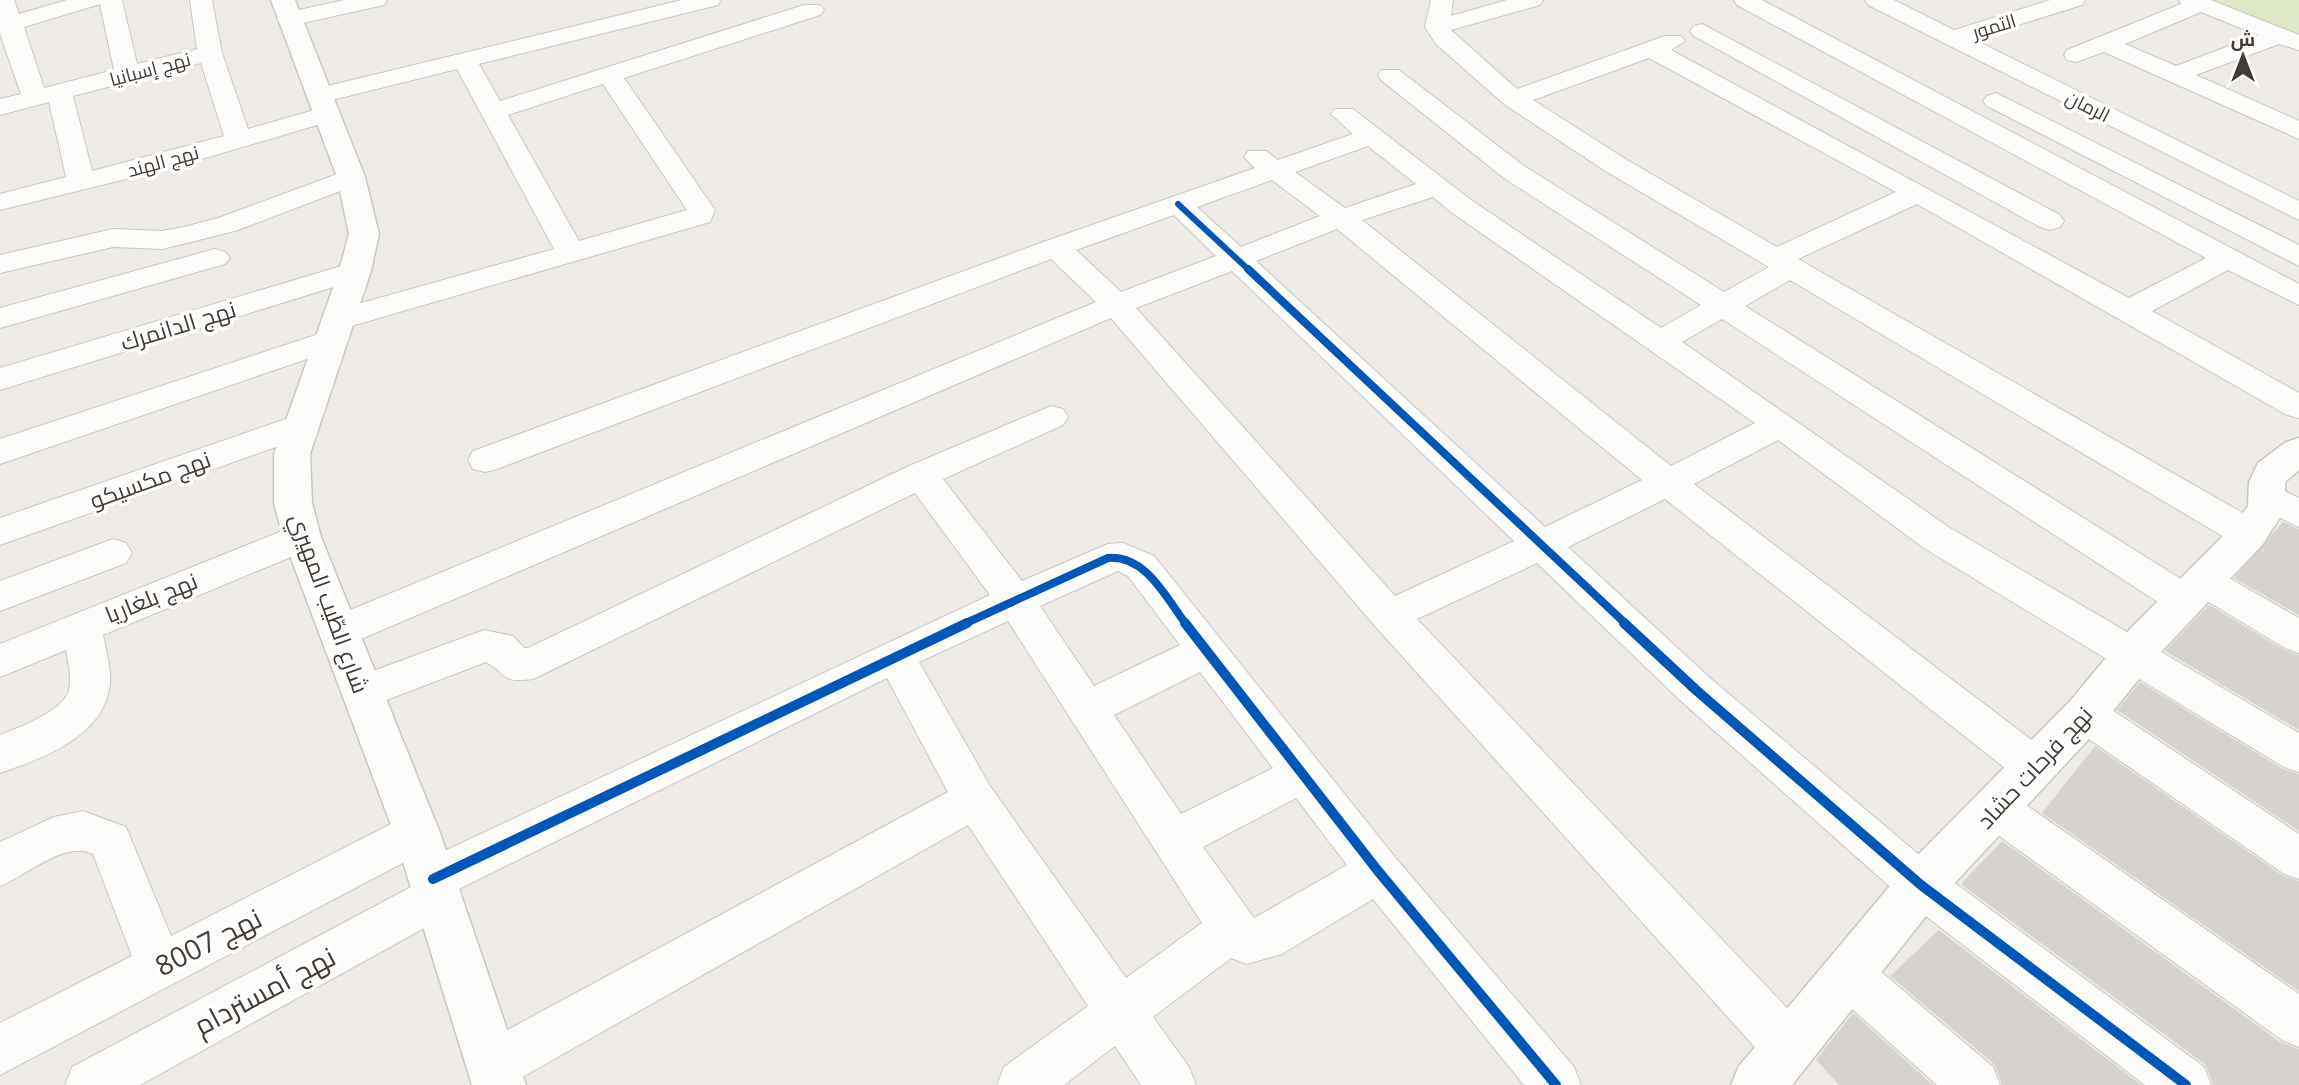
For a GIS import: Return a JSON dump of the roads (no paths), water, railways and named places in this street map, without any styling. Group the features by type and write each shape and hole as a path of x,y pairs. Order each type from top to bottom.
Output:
{"street":[{"path":"4,0 5,25 47,95 81,182"},
{"path":"5,25 92,0"},
{"path":"111,0 127,75"},
{"path":"201,0 210,53"},
{"path":"286,10 376,0"},
{"name":"نهج الهند","path":"0,202 239,141 322,105 464,59 710,0"},
{"path":"1532,0 1439,14 1452,49 1513,99 1617,166 1782,263 2272,515"},
{"name":"الرمان","path":"1877,0 2299,212"},
{"path":"2001,0 2031,15"},
{"name":"التمور","path":"1953,38 2074,0"},
{"path":"2076,55 2196,2 2289,39"},
{"name":"شارع الطّيب المهيري","path":"286,10 351,177 364,234 355,271 292,454 293,503 302,537 436,887 495,1079"},
{"path":"493,111 812,10"},
{"path":"1513,99 1746,14 2006,140 2299,296"},
{"path":"1702,31 2050,221"},
{"path":"2175,75 2289,39"},
{"path":"2106,44 2297,128"},
{"path":"1651,49 1918,193 2299,407"},
{"name":"نهج إسبانيا","path":"0,107 210,53 239,141"},
{"path":"464,59 571,253"},
{"path":"0,452 334,330 571,253 697,219 702,213 608,74"},
{"path":"1390,75 1486,152 1722,307 2193,590 2299,637"},
{"path":"1996,101 2299,257"},
{"path":"1344,114 1436,187 1780,424 1937,538 2299,754"},
{"path":"2006,140 2042,125"},
{"path":"485,460 1178,204 1266,162 1372,136"},
{"path":"1266,162 1341,218 1670,484 2035,767"},
{"path":"0,264 113,238 162,240 185,235 228,224 351,177"},
{"path":"340,631 1116,305 1341,218 1436,187"},
{"path":"1659,342 1722,307 1782,263 1918,193"},
{"path":"1178,204 1696,690 1921,885 2186,1085"},
{"path":"1056,247 1116,305 1389,615 1789,1047"},
{"path":"0,318 215,258"},
{"path":"2129,311 2228,258"},
{"name":"نهج الدانمرك","path":"0,379 355,271"},
{"path":"363,692 484,646 499,647 515,665 533,663 921,475 1051,417"},
{"path":"1389,615 1543,546 1670,484 1780,424"},
{"name":"نهج مكسيكو","path":"0,532 300,426"},
{"name":"نهج فرحات حشاد","path":"1758,1085 1921,885 2085,714 2134,654 2193,590 2272,515 2267,482 2272,472 2299,451"},
{"path":"921,475 1015,600 1231,929 1247,942 1265,938 1378,871"},
{"name":"نهج بلغاريا","path":"0,661 82,625 302,537"},
{"path":"0,596 113,553"},
{"name":"نهج أمستردام","path":"90,1085 436,887 895,656 1108,558 1123,557 1140,566 1378,871 1556,1085"},
{"path":"0,755 66,722 86,700 90,688 82,625"},
{"path":"1087,709 1208,650"},
{"path":"895,656 975,799 1171,1085"},
{"path":"2085,714 2299,859"},
{"path":"1172,841 1304,774"},
{"path":"495,1079 975,799"},
{"path":"1995,808 2299,1023"},
{"path":"0,865 67,832 87,829 100,833 110,841 159,966"},
{"name":"نهج 8007","path":"0,1049 417,833"},
{"path":"1022,1085 1231,929"},
{"path":"1849,975 1975,1085"}]}
